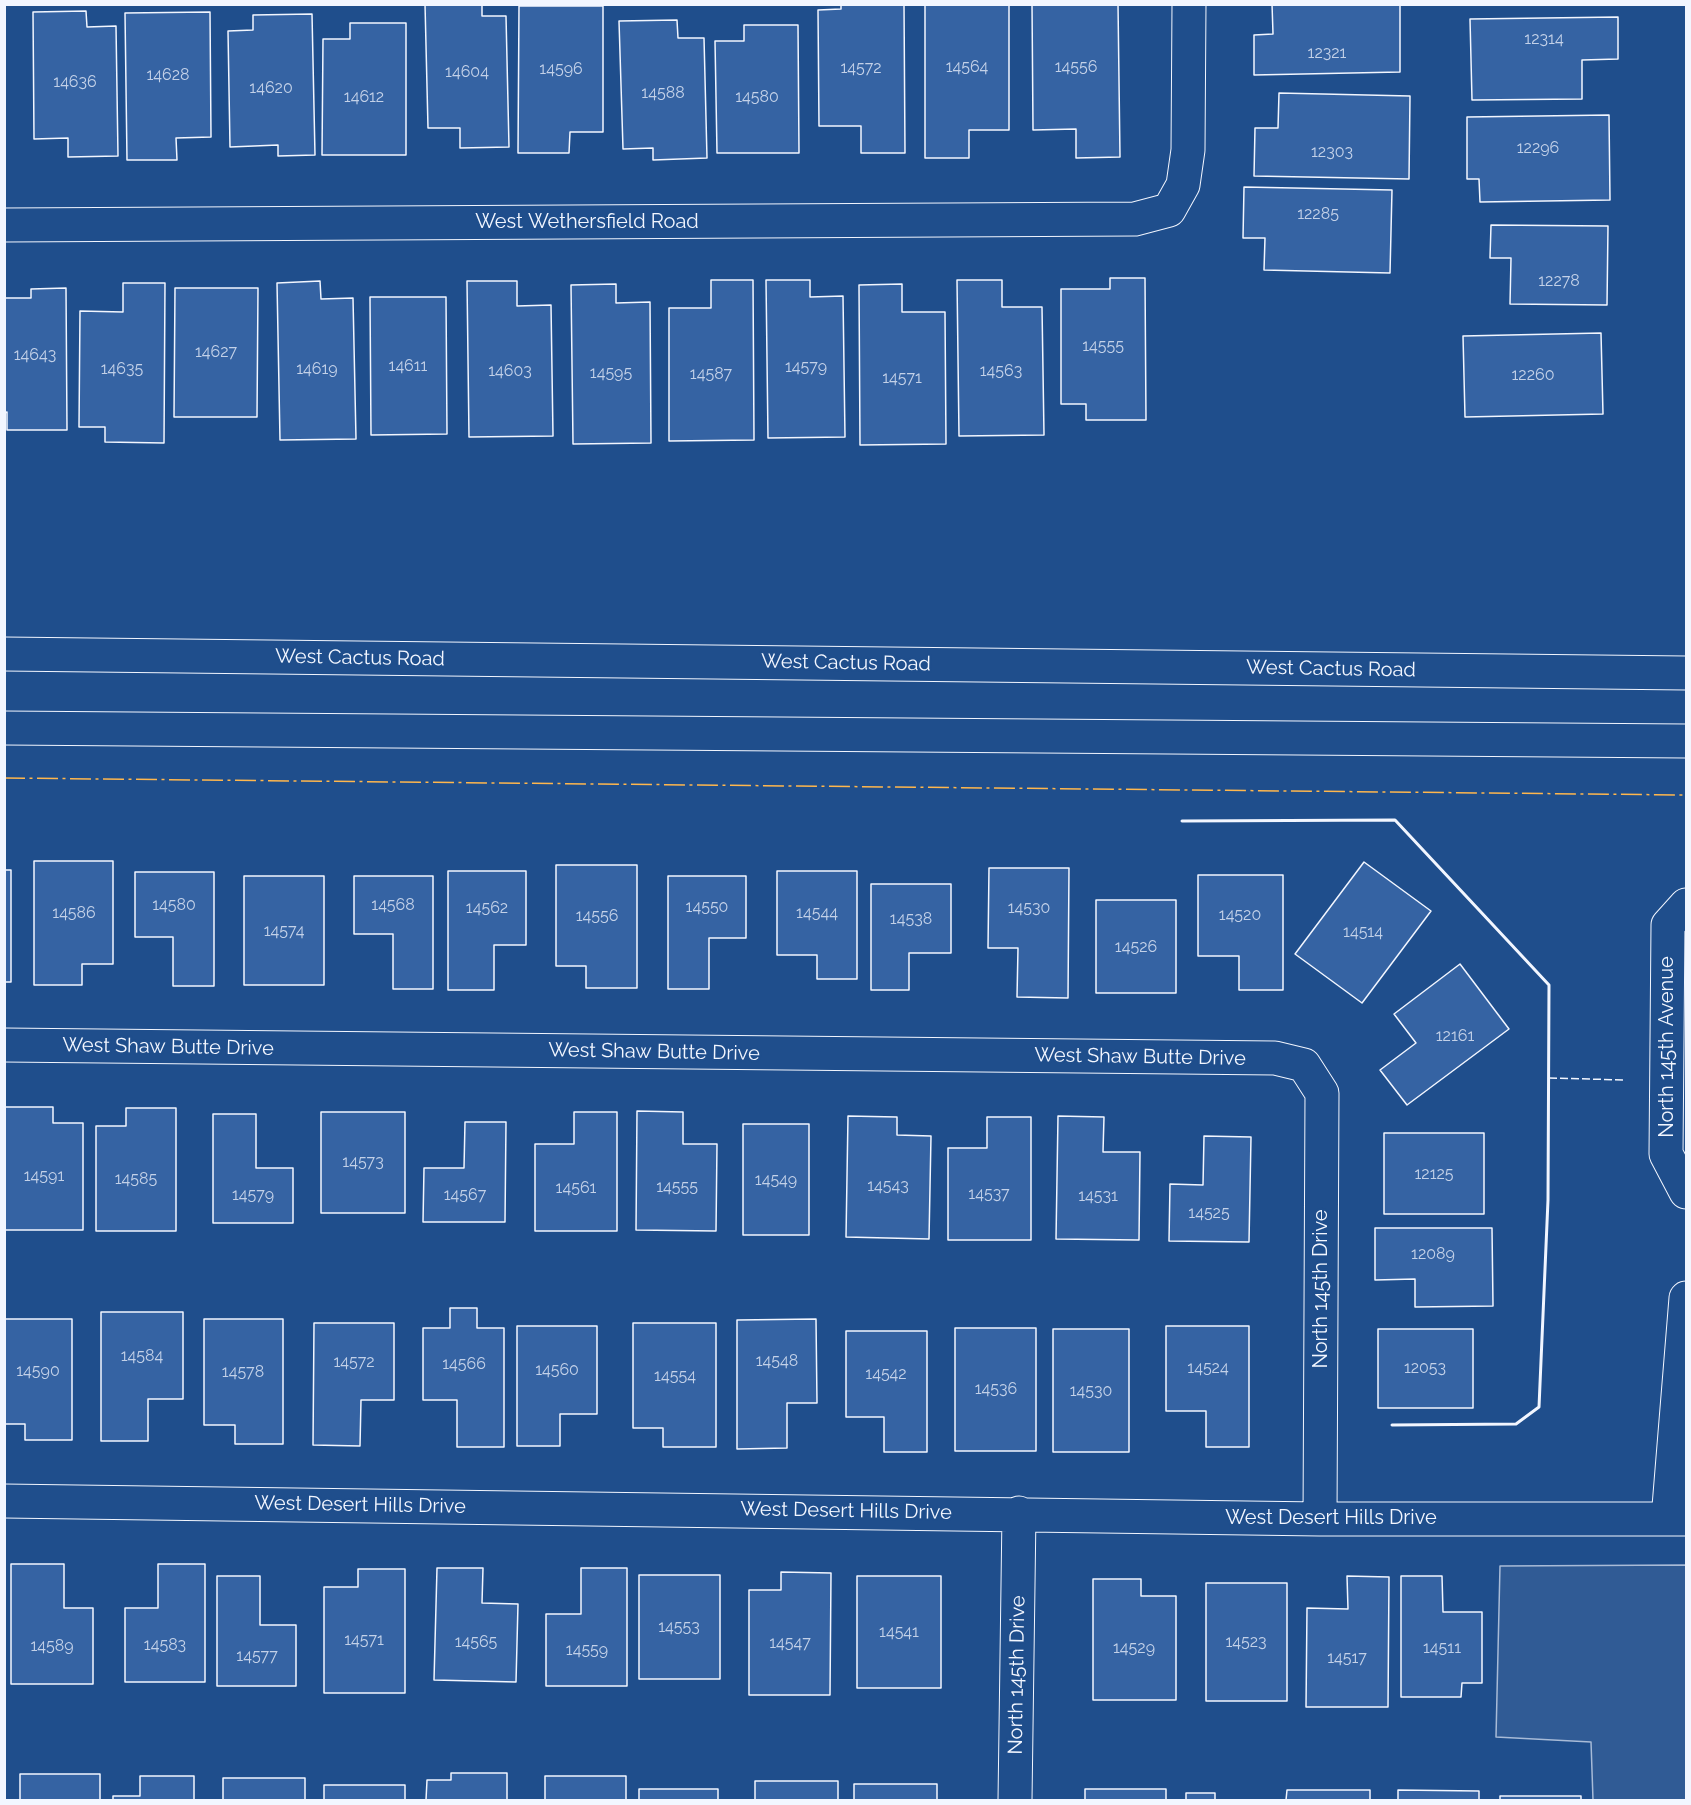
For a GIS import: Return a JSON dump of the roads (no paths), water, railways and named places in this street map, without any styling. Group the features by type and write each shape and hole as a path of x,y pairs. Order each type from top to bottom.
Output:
{"street":[{"name":"West Wethersfield Road","path":"4,225 1135,219 1169,210 1183,185 1188,150 1189,4"},
{"name":"West Cactus Road","path":"4,654 1686,673"},
{"path":"4,728 1686,741"},
{"name":"North 145th Avenue","path":"1686,905 1668,925 1666,1154 1686,1192"},
{"name":"West Shaw Butte Drive","path":"4,1045 1275,1058 1304,1065"},
{"name":"North 145th Drive","path":"1304,1065 1322,1093 1320,1519"},
{"path":"1677,1519 1686,1298"},
{"name":"West Desert Hills Drive","path":"4,1501 1019,1513 1320,1519 1677,1519"},
{"name":"North 145th Drive","path":"1015,1800 1019,1513"}]}
